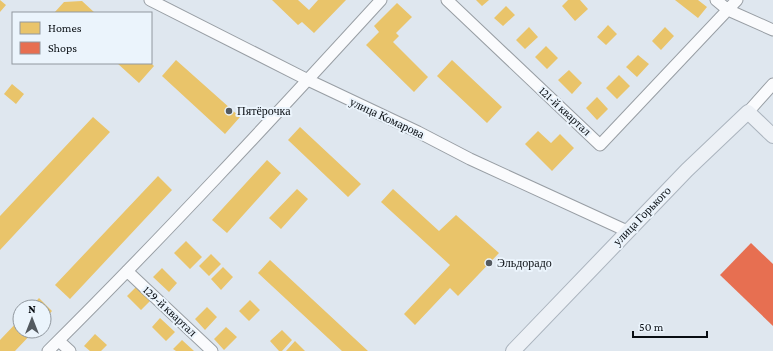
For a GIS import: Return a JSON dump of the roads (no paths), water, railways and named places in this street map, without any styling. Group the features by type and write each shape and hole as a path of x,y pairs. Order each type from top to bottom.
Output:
{"main road":[{"name":"улица Горького","path":"513,351 627,231 687,170 748,112"},
{"path":"748,112 773,136"}],"street":[{"name":"улица Комарова","path":"150,0 308,80 418,132 470,159 627,231"},
{"path":"48,351 262,130 381,0"},
{"name":"121-й квартал","path":"447,0 600,145 737,0"},
{"path":"716,0 728,10 773,30"},
{"name":"улица Горького","path":"748,112 773,84"},
{"name":"129-й квартал","path":"127,271 212,351"},
{"path":"59,340 70,351"}],"place":[{"name":"Пятёрочка","path":"229,111"},
{"name":"Эльдорадо","path":"489,263"}]}
